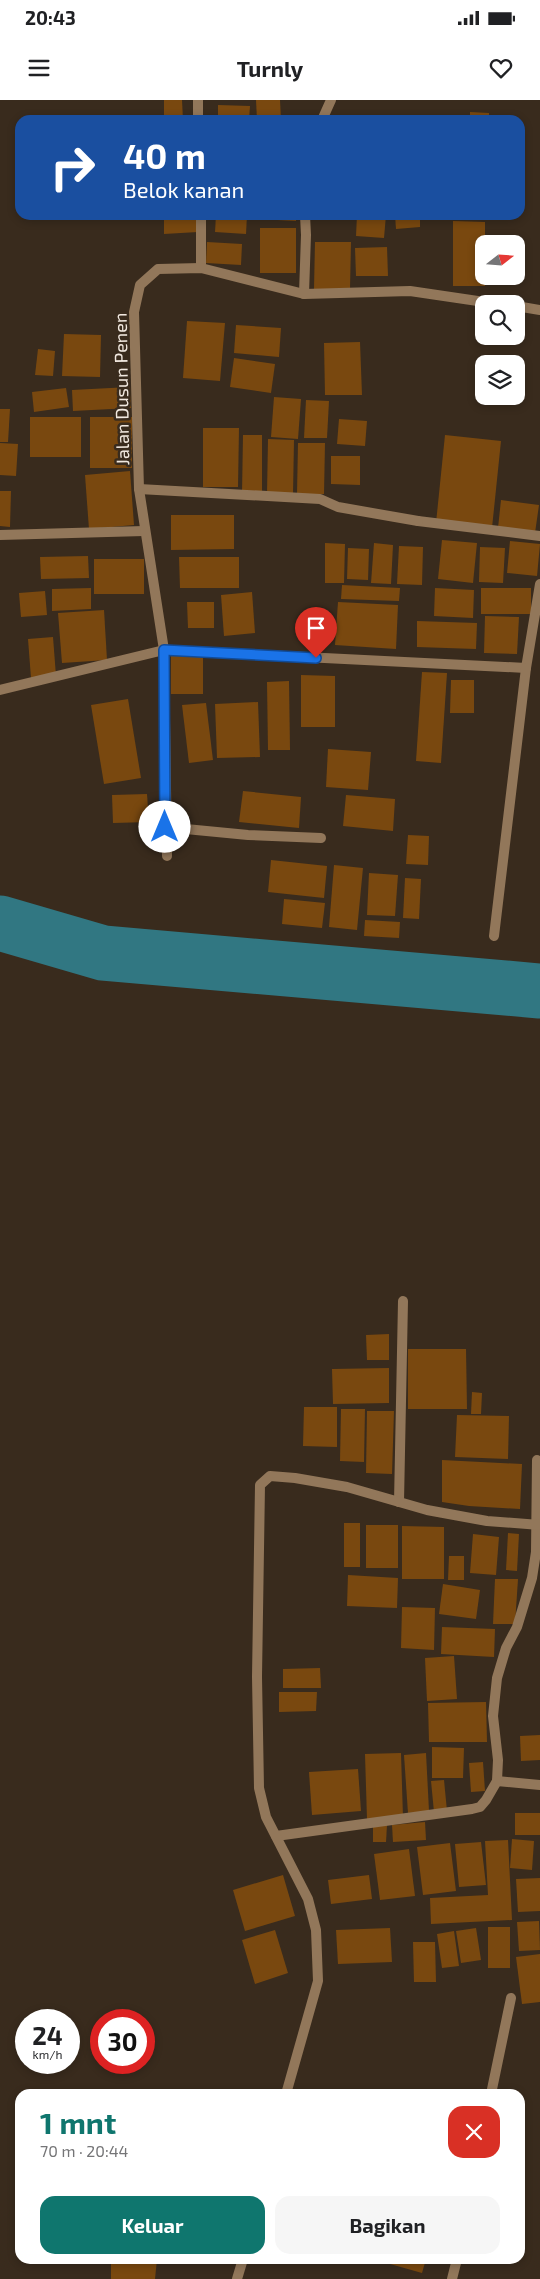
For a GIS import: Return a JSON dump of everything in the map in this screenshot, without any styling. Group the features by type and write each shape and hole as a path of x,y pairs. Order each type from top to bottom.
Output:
{"street":[{"path":"198,100 198,115"},
{"path":"324,115 331,100"},
{"path":"200,268 202,220"},
{"path":"304,294 305,220"},
{"name":"Jalan Dusun Penen","path":"167,856 165,827 164,650 144,531 139,489 134,312 140,285 158,269 200,268 304,294 410,291 475,301"},
{"path":"525,308 540,310"},
{"path":"139,489 320,499 338,506 418,521 540,536"},
{"path":"0,536 144,531"},
{"path":"494,936 526,668 540,584"},
{"path":"0,690 164,650 526,668"},
{"path":"165,827 248,835 321,838"},
{"path":"399,1502 404,1302"},
{"path":"276,1836 472,1809 480,1806 486,1800 497,1781 498,1760 493,1716 497,1678 506,1648 517,1627 532,1578 536,1552 538,1524 537,1460"},
{"path":"287,2089 318,1981 316,1930 308,1899 266,1817 259,1788 257,1677 260,1485 270,1476 295,1478 347,1487 427,1510 487,1521 538,1524"},
{"path":"497,1781 540,1785"},
{"path":"492,2089 511,1998"},
{"path":"237,2279 241,2264"},
{"path":"452,2279 456,2264"}],"building":[{"path":"164,100 182,100 183,115 164,115"},
{"path":"256,100 280,100 281,115 257,115"},
{"path":"218,105 250,106 249,115 218,115"},
{"path":"470,112 489,113 489,115 470,115"},
{"path":"164,220 197,220 198,232 164,234"},
{"path":"216,220 247,220 246,234 215,232"},
{"path":"357,220 386,220 384,238 356,236"},
{"path":"395,220 420,220 420,227 396,229"},
{"path":"453,221 485,222 485,235 475,235 475,285 485,286 453,286"},
{"path":"260,228 296,228 296,273 260,273"},
{"path":"207,242 242,244 241,265 206,263"},
{"path":"315,242 351,242 350,289 314,289"},
{"path":"387,247 388,276 356,276 355,248"},
{"path":"187,321 225,323 220,381 183,378"},
{"path":"236,325 281,328 279,357 234,353"},
{"path":"64,334 101,335 100,377 62,376"},
{"path":"360,342 362,395 325,395 324,343"},
{"path":"38,349 55,351 53,376 35,375"},
{"path":"234,358 275,364 271,393 230,387"},
{"path":"130,387 131,408 73,411 72,390"},
{"path":"66,388 69,407 34,412 32,392"},
{"path":"274,397 301,399 298,439 271,437"},
{"path":"306,400 329,401 327,438 304,438"},
{"path":"0,409 10,409 8,442 0,442"},
{"path":"30,417 81,417 81,457 30,457"},
{"path":"90,417 132,417 132,468 90,468"},
{"path":"339,419 367,421 365,446 337,444"},
{"path":"203,428 239,428 238,487 203,487"},
{"path":"243,435 262,435 262,494 242,494"},
{"path":"445,435 501,441 492,528 436,523"},
{"path":"268,439 294,440 293,494 267,494"},
{"path":"0,443 18,444 16,476 0,475"},
{"path":"298,443 325,443 324,494 297,494"},
{"path":"331,456 360,456 360,485 331,484"},
{"path":"130,471 134,525 89,529 85,475"},
{"path":"0,491 11,491 10,527 0,526"},
{"path":"501,500 539,505 535,533 498,528"},
{"path":"171,515 234,515 234,549 171,550"},
{"path":"442,540 477,543 473,583 438,579"},
{"path":"510,541 540,544 537,576 507,573"},
{"path":"325,543 345,544 344,583 325,583"},
{"path":"374,543 393,545 391,584 371,583"},
{"path":"399,546 423,547 422,585 397,584"},
{"path":"480,547 505,548 503,583 479,582"},
{"path":"348,548 369,549 368,580 347,579"},
{"path":"88,556 89,578 41,579 40,557"},
{"path":"179,557 239,557 239,588 180,588"},
{"path":"94,559 144,559 144,594 94,594"},
{"path":"342,585 400,588 399,601 341,599"},
{"path":"91,588 91,609 52,611 52,589"},
{"path":"435,588 474,590 473,618 434,616"},
{"path":"481,588 531,588 531,614 481,614"},
{"path":"45,591 47,615 21,617 19,593"},
{"path":"252,592 255,633 224,636 221,595"},
{"path":"187,602 214,602 214,628 188,628"},
{"path":"338,602 398,605 396,649 335,645"},
{"path":"104,610 107,660 62,663 58,613"},
{"path":"485,616 519,617 517,654 484,653"},
{"path":"417,621 477,623 476,649 417,647"},
{"path":"53,637 56,676 31,678 28,639"},
{"path":"171,654 203,655 203,694 171,694"},
{"path":"422,672 447,673 441,763 416,761"},
{"path":"301,675 335,676 335,727 301,727"},
{"path":"451,680 474,680 474,713 450,713"},
{"path":"289,681 290,750 268,750 267,682"},
{"path":"128,699 141,778 104,784 91,705"},
{"path":"258,702 260,757 217,758 215,704"},
{"path":"206,703 213,760 189,763 182,705"},
{"path":"328,749 371,752 368,790 326,787"},
{"path":"243,791 301,797 299,828 239,822"},
{"path":"147,794 149,822 113,823 112,795"},
{"path":"346,795 395,799 393,831 343,826"},
{"path":"408,835 429,836 428,865 406,864"},
{"path":"271,860 327,866 324,898 268,892"},
{"path":"334,865 363,868 357,930 329,927"},
{"path":"369,873 398,875 395,916 367,915"},
{"path":"405,878 421,879 419,919 403,918"},
{"path":"284,899 325,903 322,928 282,924"},
{"path":"365,920 400,922 399,938 364,936"},
{"path":"389,1334 389,1360 367,1360 366,1335"},
{"path":"408,1349 466,1349 467,1409 408,1409"},
{"path":"389,1368 389,1403 333,1404 332,1369"},
{"path":"472,1392 482,1393 481,1414 471,1414"},
{"path":"304,1407 337,1407 337,1447 303,1446"},
{"path":"341,1409 365,1409 364,1462 340,1461"},
{"path":"367,1411 394,1411 392,1474 366,1473"},
{"path":"457,1415 509,1416 508,1459 455,1457"},
{"path":"442,1460 522,1464 520,1509 469,1506 442,1502"},
{"path":"344,1523 360,1523 360,1567 344,1567"},
{"path":"366,1525 398,1525 398,1568 366,1568"},
{"path":"402,1526 444,1527 444,1579 402,1579"},
{"path":"508,1533 519,1534 517,1571 506,1570"},
{"path":"473,1534 499,1537 496,1575 470,1573"},
{"path":"449,1556 464,1556 464,1580 448,1580"},
{"path":"348,1575 398,1578 397,1608 347,1606"},
{"path":"495,1579 518,1579 515,1624 493,1624"},
{"path":"443,1584 480,1590 476,1619 439,1614"},
{"path":"402,1607 435,1608 434,1650 401,1648"},
{"path":"442,1627 495,1629 494,1657 441,1654"},
{"path":"454,1656 457,1699 427,1701 425,1658"},
{"path":"320,1668 321,1688 283,1688 283,1669"},
{"path":"279,1692 317,1692 316,1711 279,1712"},
{"path":"486,1702 487,1742 429,1742 428,1703"},
{"path":"540,1735 540,1760 521,1761 520,1736"},
{"path":"432,1747 464,1748 463,1778 432,1778"},
{"path":"401,1753 403,1818 367,1819 365,1754"},
{"path":"426,1753 429,1811 408,1813 404,1755"},
{"path":"483,1762 485,1791 471,1792 469,1763"},
{"path":"358,1769 361,1811 312,1815 309,1772"},
{"path":"444,1780 447,1811 434,1812 431,1781"},
{"path":"515,1813 540,1813 540,1835 515,1835"},
{"path":"425,1822 426,1840 393,1842 392,1825"},
{"path":"373,1825 387,1825 386,1842 373,1842"},
{"path":"512,1839 534,1841 532,1870 510,1868"},
{"path":"508,1840 512,1920 431,1924 430,1898 488,1895 485,1841"},
{"path":"481,1842 486,1885 459,1887 455,1844"},
{"path":"450,1843 456,1891 423,1895 417,1847"},
{"path":"409,1849 415,1896 380,1900 374,1854"},
{"path":"283,1875 295,1916 245,1931 233,1890"},
{"path":"369,1875 372,1899 331,1904 328,1880"},
{"path":"540,1878 540,1911 518,1912 516,1879"},
{"path":"539,1921 540,1950 519,1951 517,1922"},
{"path":"488,1927 510,1927 510,1968 488,1968"},
{"path":"390,1928 392,1962 338,1964 336,1930"},
{"path":"476,1928 481,1960 461,1963 456,1931"},
{"path":"275,1930 288,1973 255,1984 242,1940"},
{"path":"454,1931 459,1966 442,1968 437,1934"},
{"path":"413,1942 435,1942 436,1982 414,1982"},
{"path":"540,1954 540,2002 522,2004 516,1957"},
{"path":"111,2264 156,2264 155,2279 111,2279"},
{"path":"390,2264 425,2264 422,2273"}],"waterway":[{"path":"0,923 103,953 540,991"}],"route":[{"path":"165,827 164,650 316,658"}]}
